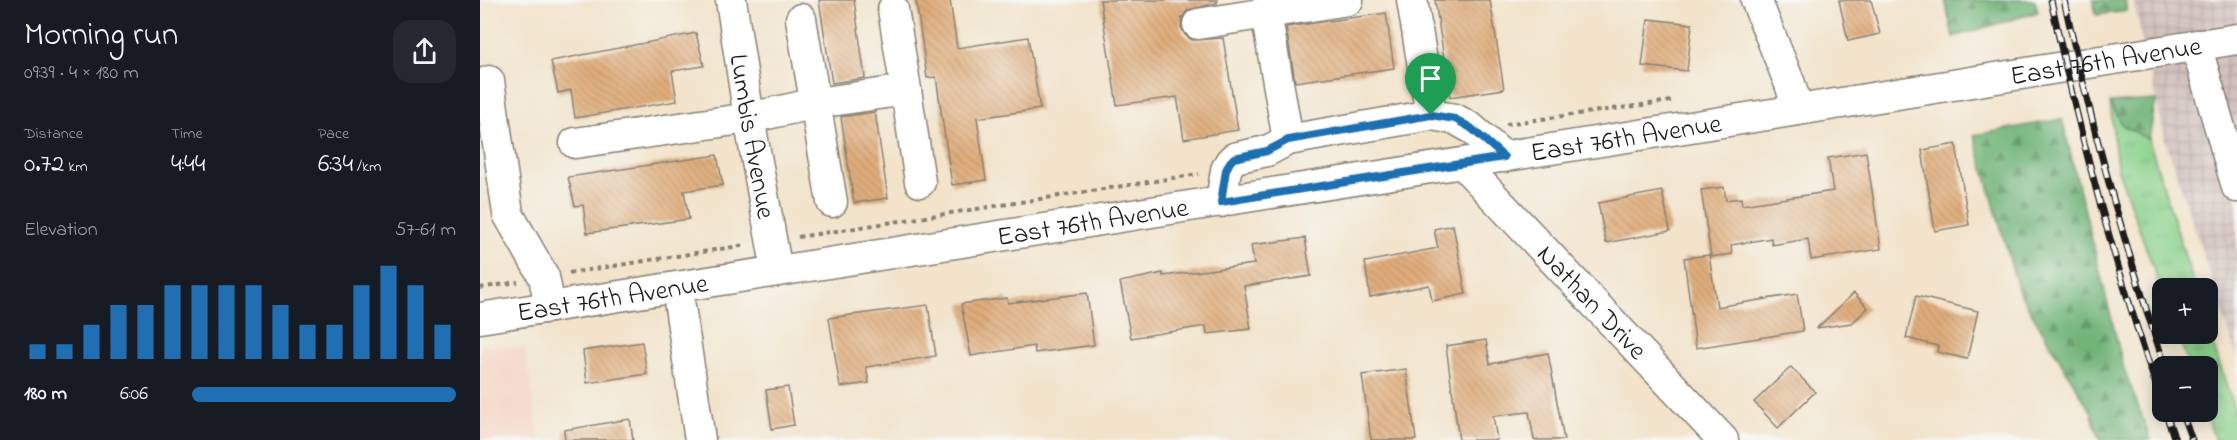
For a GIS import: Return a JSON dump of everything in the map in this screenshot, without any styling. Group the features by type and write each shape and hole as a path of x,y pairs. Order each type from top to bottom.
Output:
{"street":[{"name":"Lumbis Avenue","path":"731,0 749,118 777,271"},
{"path":"1198,24 1348,0"},
{"path":"1412,0 1431,115"},
{"path":"1756,0 1790,84 1798,110"},
{"path":"893,9 920,182"},
{"path":"1266,13 1288,140"},
{"path":"801,19 832,202"},
{"name":"East 76th Avenue","path":"480,318 1463,164 2237,39"},
{"path":"2196,45 2237,187"},
{"path":"489,81 508,214 544,277 550,307"},
{"path":"576,143 749,118 817,103 906,90"},
{"path":"1221,202 1226,170 1234,158 1267,151 1288,140 1431,115 1455,119 1471,128 1504,157"},
{"name":"Nathan Drive","path":"1463,164 1723,440"},
{"path":"677,287 700,440"}],"shaded area":[{"path":"2133,0 2237,0 2237,357 2218,299 2218,278 2211,278 2165,139"},
{"path":"480,346 525,348 539,440 480,440"}],"green space":[{"path":"1945,0 2035,0 2038,12 1953,37"},
{"path":"2093,0 2125,0 2127,11 2096,15"},
{"path":"2156,100 2149,139 2123,126 2110,103"},
{"path":"2110,103 2123,125 2149,140 2192,278 2157,278 2117,167"},
{"path":"2062,119 2124,369 2151,440 2100,440 2091,412 2019,292 1974,135"},
{"path":"2181,344 2213,344 2217,356 2185,356"},
{"path":"2218,359 2237,418 2237,440 2215,440 2209,422 2218,422"}],"building":[{"path":"819,0 854,0 865,78 832,83"},
{"path":"916,0 950,0 957,48 1028,37 1040,109 977,118 986,180 952,185 936,77 927,78"},
{"path":"1100,0 1217,0 1217,3 1188,10 1182,18 1181,27 1185,35 1192,40 1223,38 1238,130 1184,139 1177,97 1117,105"},
{"path":"1435,0 1490,0 1504,89 1450,97"},
{"path":"1839,0 1871,0 1880,34 1848,41"},
{"path":"1386,13 1394,68 1295,82 1286,27"},
{"path":"1648,19 1692,24 1687,71 1642,66"},
{"path":"696,33 704,66 672,71 677,101 575,118 571,90 558,93 551,61"},
{"path":"875,112 888,198 854,203 841,117"},
{"path":"1956,144 1969,225 1935,231 1922,150"},
{"path":"1866,152 1881,249 1811,260 1808,239 1772,245 1771,238 1731,245 1732,254 1711,257 1701,190 1724,187 1726,200 1741,198 1742,205 1833,191 1828,158"},
{"path":"717,155 723,185 684,191 689,219 587,233 583,205 575,206 568,177"},
{"path":"1662,191 1670,231 1606,243 1598,203"},
{"path":"1453,225 1466,294 1432,301 1429,285 1370,297 1365,262 1438,248 1434,229"},
{"path":"1305,238 1311,276 1244,286 1251,329 1207,334 1206,326 1131,338 1120,282 1163,273 1163,276 1254,264 1251,245"},
{"path":"1709,255 1717,307 1797,294 1803,331 1696,348 1684,258"},
{"path":"1087,293 1094,345 1035,353 1034,346 971,356 961,304 1007,298 1008,303"},
{"path":"1854,293 1868,308 1852,323 1817,328"},
{"path":"1916,296 1978,311 1967,359 1937,352 1938,346 1906,338"},
{"path":"928,305 936,356 866,367 869,383 840,387 829,318"},
{"path":"1486,340 1490,364 1548,353 1564,440 1534,440 1529,412 1493,416 1497,440 1459,440 1446,346"},
{"path":"642,342 647,374 587,383 583,351"},
{"path":"1791,367 1815,392 1778,428 1754,402"},
{"path":"1406,369 1416,440 1371,440 1362,375"},
{"path":"788,387 794,425 772,429 766,390"},
{"path":"630,419 633,440 565,440 564,430"}],"railway":[{"path":"2051,0 2100,204 2152,373"},
{"path":"2064,0 2109,184 2162,356"},
{"path":"2169,422 2175,440"},
{"path":"2185,422 2192,440"}],"route":[{"path":"1431,115 1455,119 1471,128 1504,157 1221,202 1227,166 1234,158 1267,151 1288,140 1431,115"}]}
